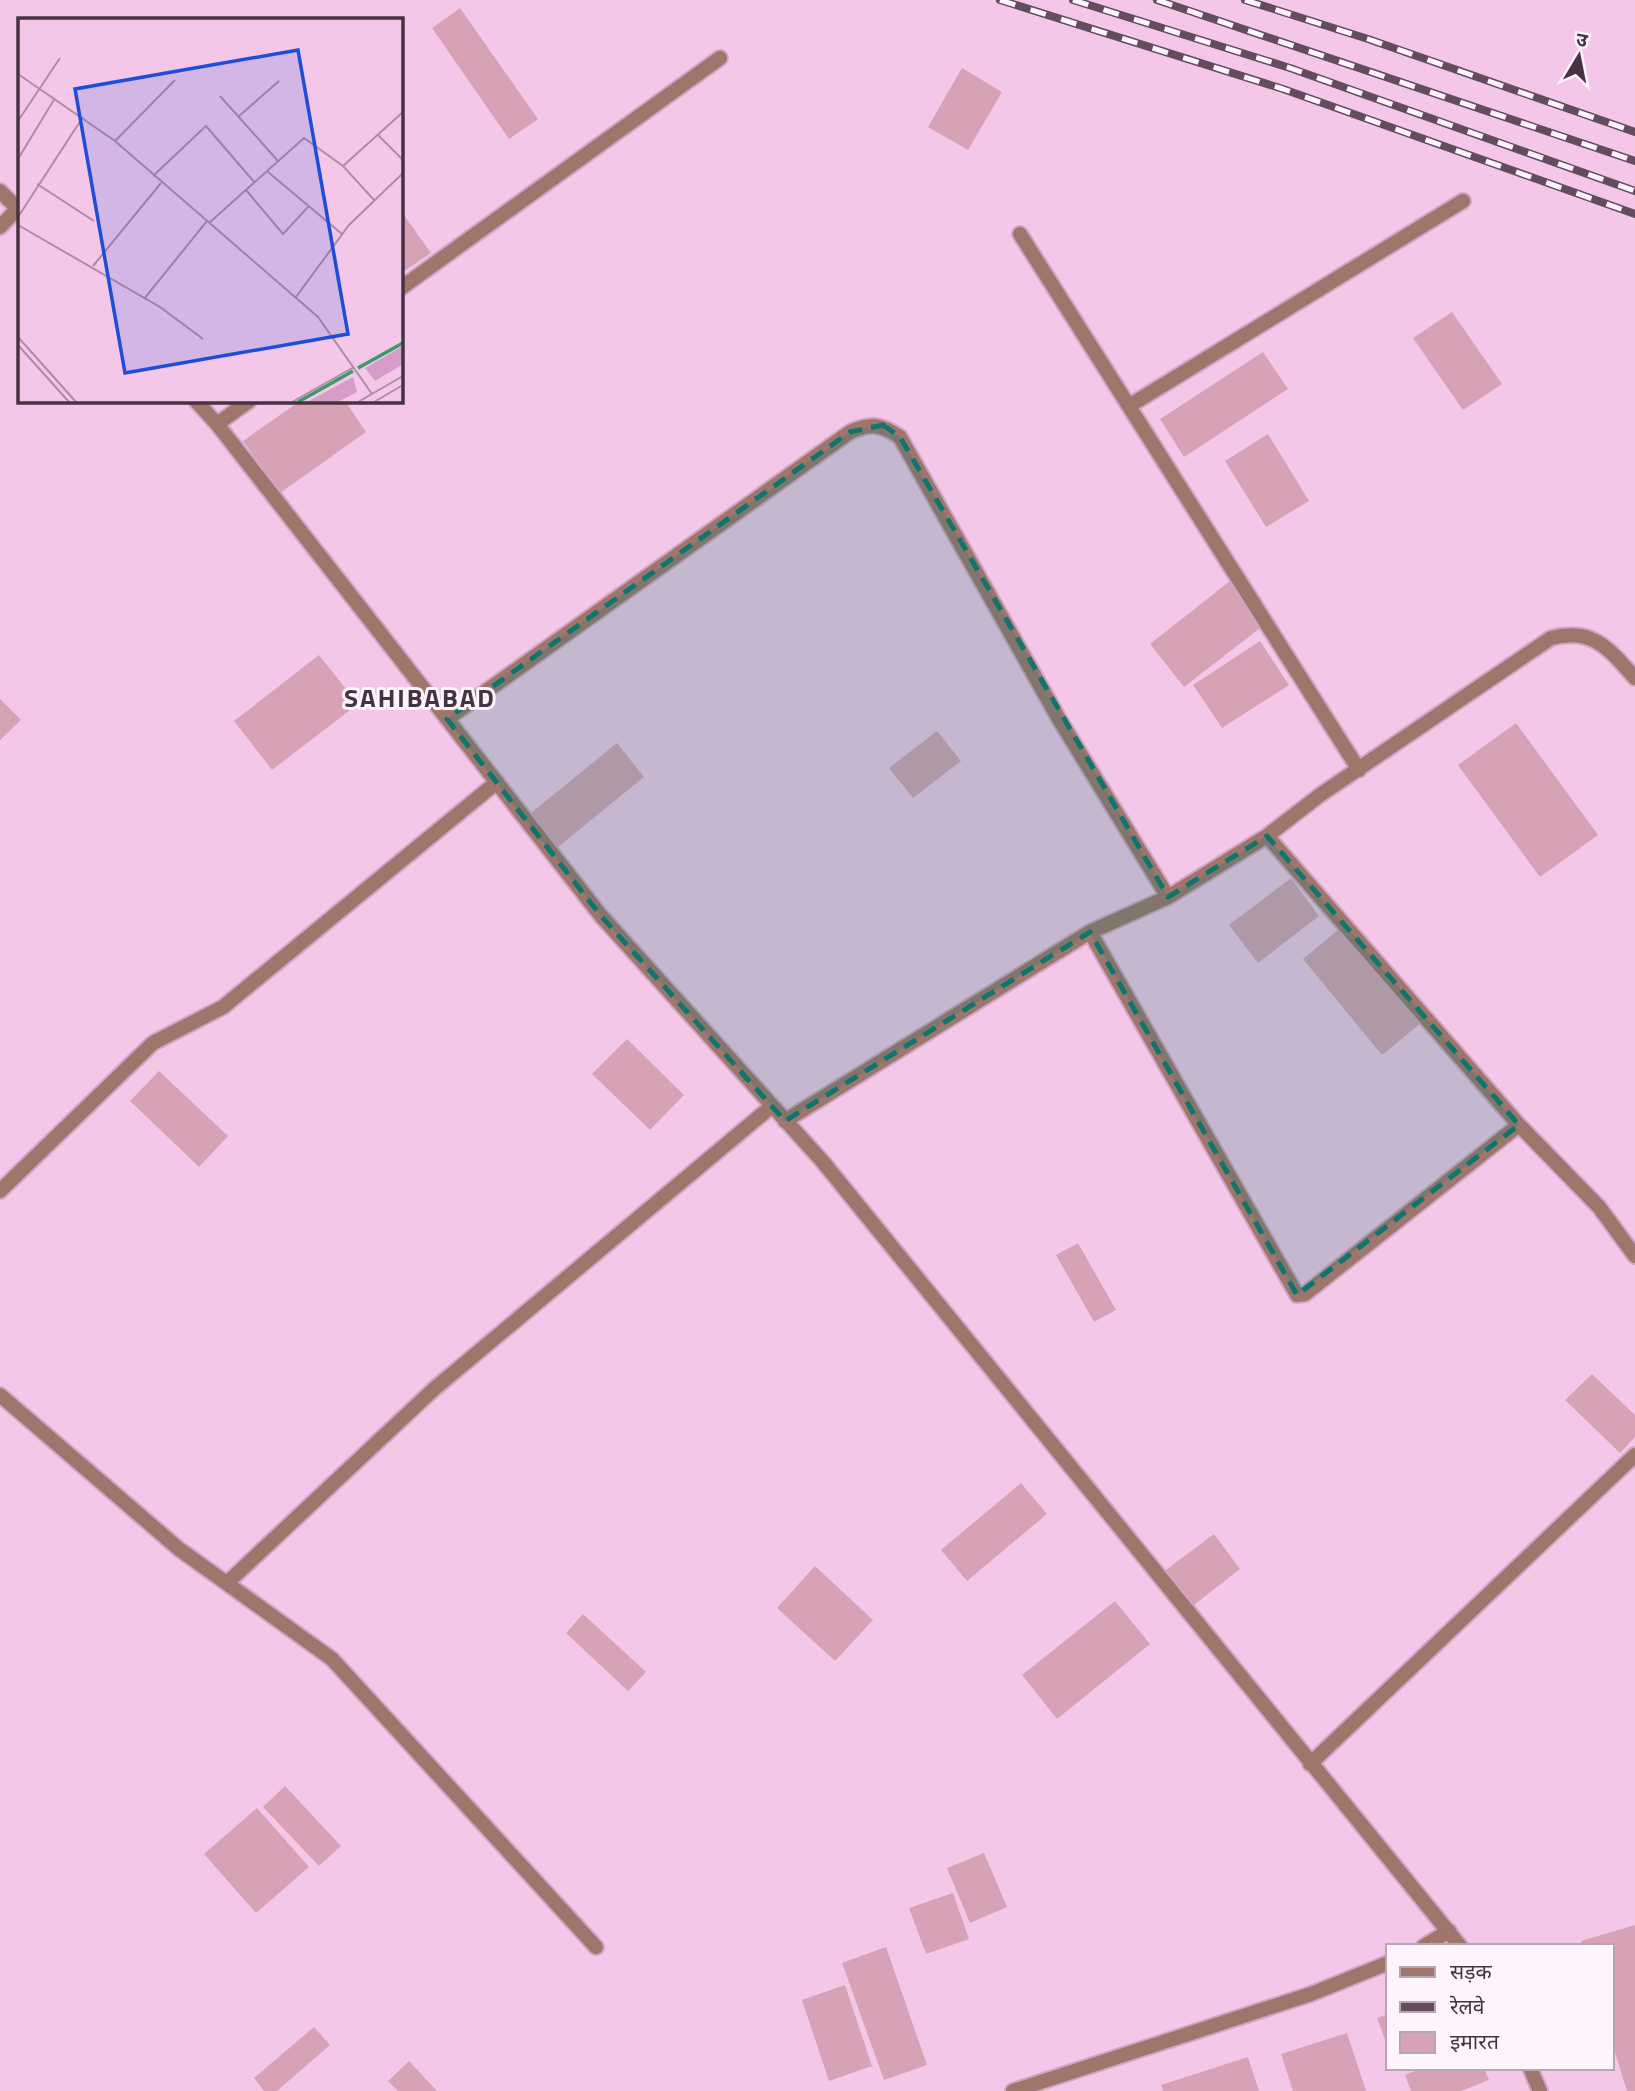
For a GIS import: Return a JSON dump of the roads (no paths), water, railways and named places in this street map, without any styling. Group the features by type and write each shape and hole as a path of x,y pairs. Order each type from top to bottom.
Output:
{"street":[{"path":"402,287 720,58"},
{"path":"0,191 18,208"},
{"path":"1129,406 1463,201"},
{"path":"0,227 18,210"},
{"path":"1020,234 1359,770"},
{"path":"197,402 217,424 601,916 823,1162 1459,1944"},
{"path":"217,424 248,402"},
{"path":"447,719 850,432 867,425 883,425 900,437 1059,719 1168,897"},
{"path":"785,1121 1090,932 1168,897 1267,836 1551,638 1567,634 1594,639 1616,656 1635,678"},
{"path":"0,1191 153,1043 223,1007 497,782"},
{"path":"1267,836 1519,1125 1599,1207 1635,1256"},
{"path":"1090,932 1297,1295 1305,1294 1519,1125"},
{"path":"227,1583 435,1389 772,1106"},
{"path":"0,1395 179,1549 332,1658 596,1947"},
{"path":"1310,1764 1635,1455"},
{"path":"1427,1944 1449,1931"},
{"path":"1013,2091 1311,1994 1386,1964"},
{"path":"1531,2070 1540,2091"}],"railway":[{"path":"1000,0 1283,89 1635,214"},
{"path":"1073,0 1290,68 1635,191"},
{"path":"1157,0 1635,161"},
{"path":"1245,0 1368,39 1635,132"}],"district":[{"name":"SAHIBABAD","path":"420,698"}]}
